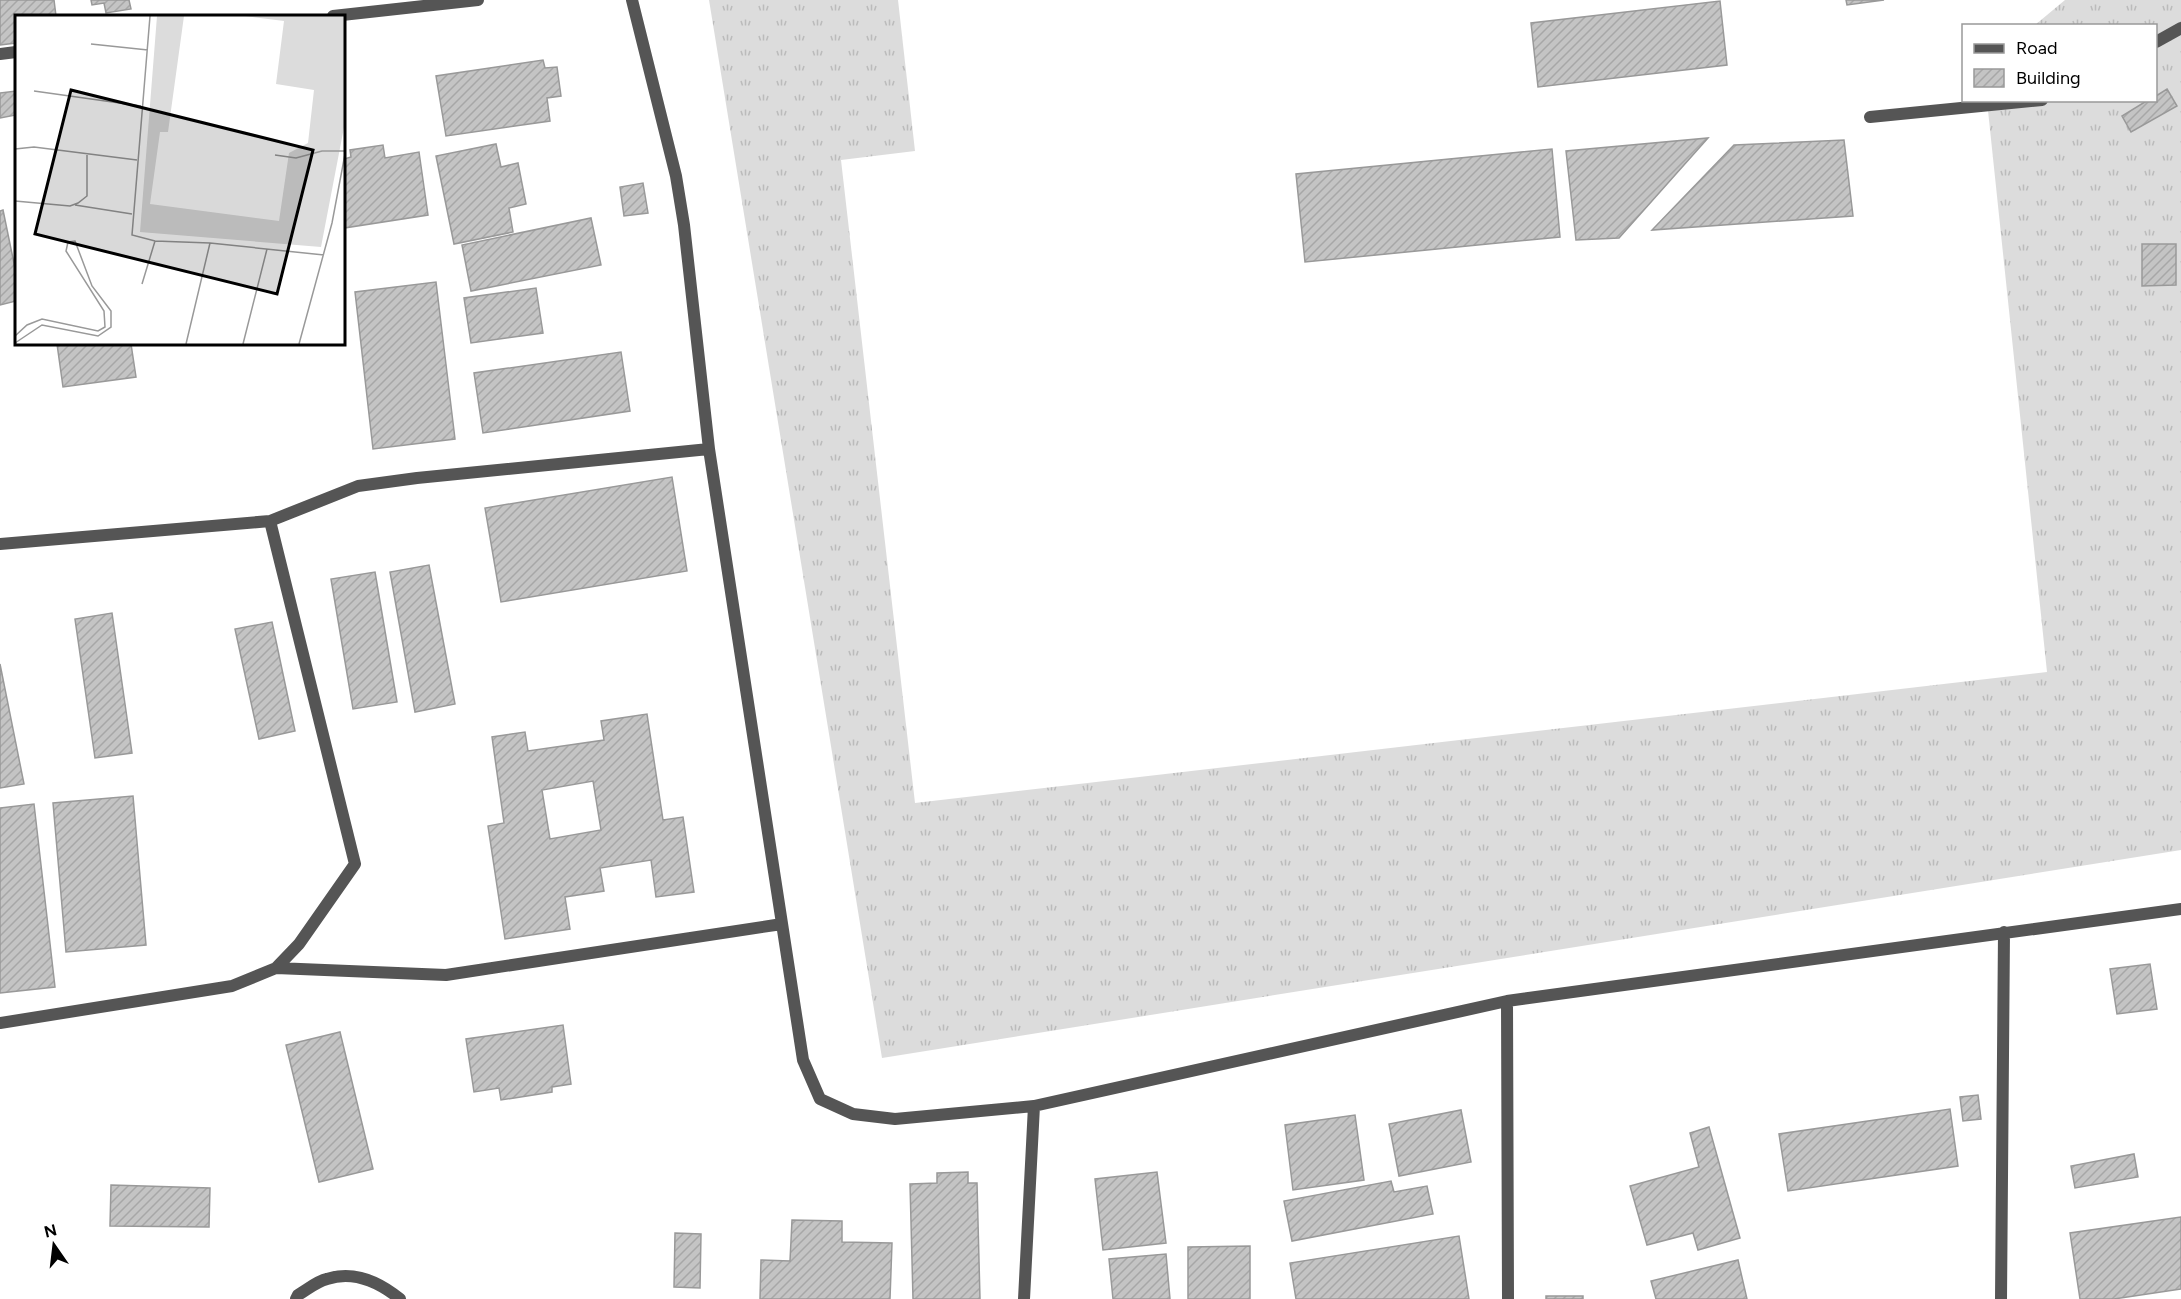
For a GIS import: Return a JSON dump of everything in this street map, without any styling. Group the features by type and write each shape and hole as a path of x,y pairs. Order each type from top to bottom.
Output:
{"street":[{"path":"342,15 478,0"},
{"path":"632,0 676,176 684,225 709,449 803,1060 820,1099 853,1114 896,1119 1034,1106 1507,1001 2181,909"},
{"path":"2157,41 2181,28"},
{"path":"0,54 15,52"},
{"path":"1869,117 2022,102"},
{"path":"0,544 270,521 358,486 709,449"},
{"path":"0,1023 232,986 276,968 299,944 355,864 270,521"},
{"path":"276,968 446,975 782,924"},
{"path":"2001,1299 2004,932"},
{"path":"1507,1001 1508,1299"},
{"path":"1024,1299 1034,1106"},
{"path":"296,1299 298,1295 326,1279 355,1275 385,1286 400,1299"}],"green space":[{"path":"709,0 898,0 915,151 841,160 915,803 2047,672 1987,102 2157,102 2157,24 2036,24 2065,0 2181,0 2181,850 882,1058"}],"building":[{"path":"0,0 54,0 56,15 15,15 15,43 0,45"},
{"path":"91,0 129,0 131,9 106,13 104,3 92,5"},
{"path":"1846,0 1884,0 1847,5"},
{"path":"1720,1 1727,65 1538,87 1531,23"},
{"path":"543,60 545,68 557,67 561,96 547,98 550,121 446,136 436,76"},
{"path":"2167,89 2177,106 2131,132 2122,116 2145,102 2157,102 2157,95"},
{"path":"15,91 15,115 0,118 0,93"},
{"path":"1708,138 1619,238 1576,240 1566,151"},
{"path":"1844,140 1853,216 1652,230 1734,145"},
{"path":"496,144 501,167 518,163 526,204 509,208 513,232 454,244 436,156"},
{"path":"383,145 385,158 419,152 428,215 345,228 345,159 351,157 350,150"},
{"path":"1552,149 1560,237 1305,262 1296,174"},
{"path":"643,183 648,213 624,216 620,187"},
{"path":"3,210 15,268 15,301 0,305 0,211"},
{"path":"591,218 601,265 471,291 462,245"},
{"path":"2142,244 2176,244 2176,285 2142,286"},
{"path":"436,282 455,439 373,449 355,292"},
{"path":"536,288 543,333 471,343 464,298"},
{"path":"57,345 131,345 136,377 63,387"},
{"path":"621,352 630,411 483,433 474,373"},
{"path":"672,477 687,571 501,602 485,508"},
{"path":"429,565 455,704 415,712 390,572"},
{"path":"375,572 397,702 353,709 331,579"},
{"path":"112,613 132,753 95,758 75,619"},
{"path":"272,622 295,731 259,739 235,629"},
{"path":"0,664 24,784 0,788"},
{"path":"647,714 663,820 683,817 694,892 656,897 651,860 600,868 604,891 565,897 570,929 505,939 488,826 504,823 492,737 525,732 528,751 604,740 601,721","holes":["593,781 601,830 550,839 542,790"]},
{"path":"133,796 146,945 66,952 53,803"},
{"path":"34,804 55,987 0,993 0,808"},
{"path":"2150,964 2157,1009 2117,1014 2110,969"},
{"path":"563,1025 571,1084 552,1087 552,1092 501,1100 499,1088 474,1092 466,1039"},
{"path":"340,1032 373,1169 319,1182 286,1045"},
{"path":"1978,1095 1981,1119 1963,1121 1960,1097"},
{"path":"1950,1109 1958,1166 1788,1191 1779,1134"},
{"path":"1461,1110 1471,1162 1399,1176 1389,1124"},
{"path":"1355,1115 1364,1180 1293,1190 1285,1125"},
{"path":"1709,1127 1740,1238 1698,1250 1693,1233 1647,1245 1630,1186 1699,1167 1690,1133"},
{"path":"2134,1154 2138,1177 2075,1188 2071,1166"},
{"path":"968,1172 968,1183 977,1183 980,1299 913,1299 910,1184 937,1183 937,1173"},
{"path":"1157,1172 1166,1243 1103,1250 1095,1179"},
{"path":"1391,1181 1394,1192 1427,1186 1433,1214 1292,1241 1284,1201"},
{"path":"111,1185 210,1188 209,1227 110,1226"},
{"path":"2181,1217 2181,1289 2114,1299 2080,1299 2070,1233"},
{"path":"792,1220 842,1221 842,1242 892,1243 890,1299 760,1299 761,1260 790,1261"},
{"path":"675,1233 701,1234 700,1288 674,1287"},
{"path":"1459,1236 1469,1299 1296,1299 1290,1263"},
{"path":"1250,1246 1250,1299 1188,1299 1188,1247"},
{"path":"1166,1254 1170,1299 1113,1299 1109,1259"},
{"path":"1738,1260 1747,1299 1656,1299 1651,1281"},
{"path":"1546,1296 1583,1296 1583,1299 1546,1299"}]}
